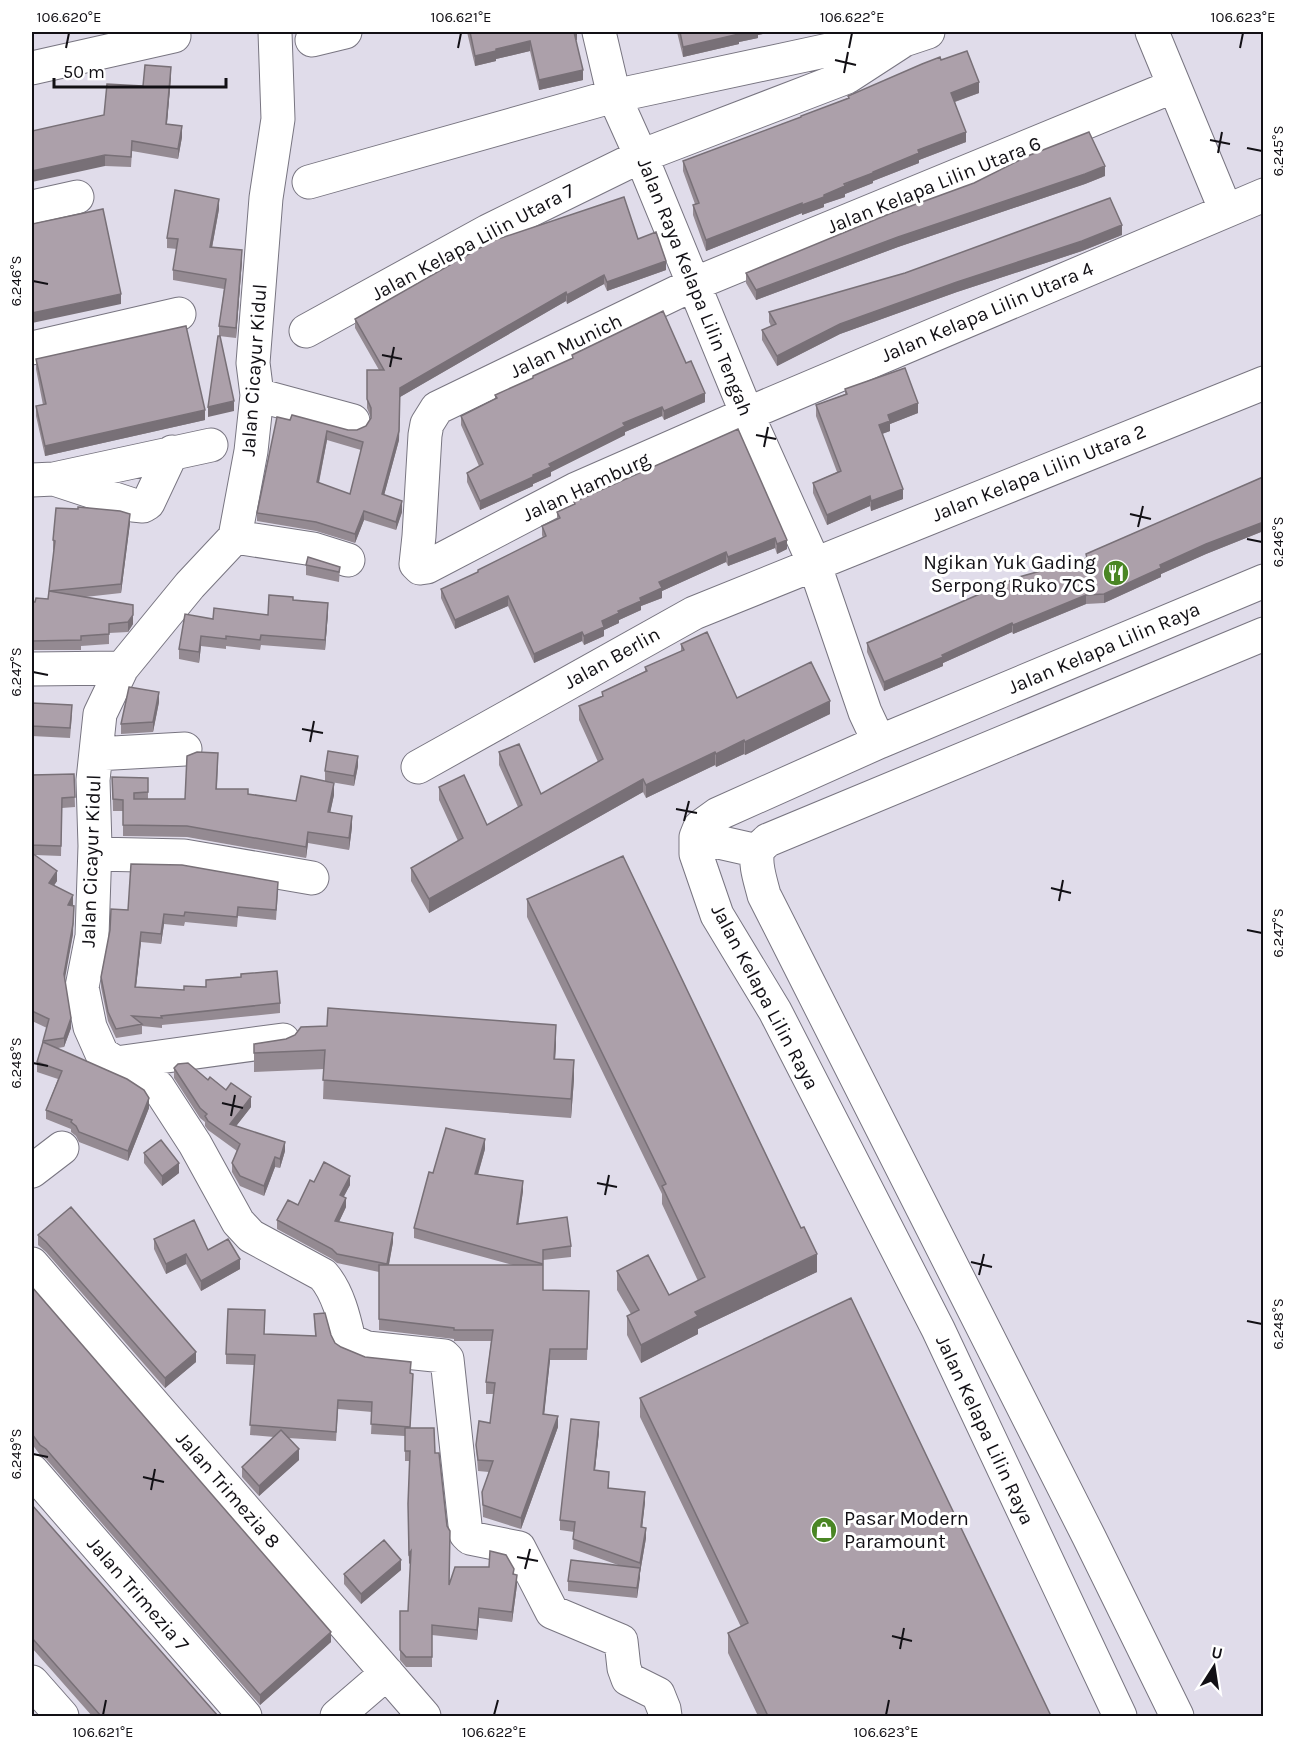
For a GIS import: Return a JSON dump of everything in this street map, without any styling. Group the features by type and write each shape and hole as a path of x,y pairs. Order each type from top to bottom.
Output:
{"street":[{"name":"Jalan Cicayur Kidul","path":"275,32 278,119 266,198 253,363 257,395 251,451 235,537 190,585 122,668 100,714 93,780 92,936 82,987 90,1027 102,1054 142,1072 158,1087 195,1144 238,1222 251,1236 323,1275 328,1281 344,1318 349,1340 368,1348 444,1356 447,1359 466,1534 470,1538 519,1548 552,1612 621,1641 624,1668 628,1679 658,1694 665,1716"},
{"path":"312,39 345,32"},
{"name":"Jalan Raya Kelapa Lilin Tengah","path":"599,32 614,96 747,414 814,563 865,712 879,741"},
{"path":"1152,32 1226,211"},
{"path":"32,68 174,36"},
{"path":"309,182 614,96 838,48 916,36"},
{"name":"Jalan Kelapa Lilin Utara 7","path":"306,331 488,231 641,156 847,77 916,36"},
{"name":"Jalan Kelapa Lilin Utara 6","path":"694,284 1174,86"},
{"name":"Jalan Kelapa Lilin Utara 4","path":"747,414 1263,195"},
{"path":"32,207 77,197"},
{"name":"Jalan Munich","path":"428,567 420,568 416,564 425,435 427,424 437,408 694,284"},
{"path":"32,348 179,314"},
{"name":"Jalan Kelapa Lilin Utara 2","path":"814,563 1263,383"},
{"path":"257,395 353,421"},
{"name":"Jalan Hamburg","path":"428,567 576,489 747,414"},
{"path":"43,479 211,445"},
{"path":"43,479 143,506 148,503 172,452"},
{"path":"235,537 313,549 348,560"},
{"name":"Jalan Berlin","path":"418,768 693,613 814,563"},
{"path":"696,837 758,851 768,840 1262,635 1250,587"},
{"name":"Jalan Kelapa Lilin Raya","path":"1120,1716 933,1319 775,1011 717,915 696,854 696,837 700,826 718,814 879,741 1250,587"},
{"path":"32,669 122,668"},
{"path":"96,754 185,749"},
{"name":"Jalan Kelapa Lilin Raya","path":"758,851 759,873 764,895 1177,1716"},
{"path":"94,854 184,856 312,878"},
{"path":"717,915 728,895 737,891 750,890 764,895"},
{"path":"116,1062 284,1040"},
{"path":"32,1171 62,1148"},
{"name":"Jalan Trimezia 8","path":"32,1264 424,1716"},
{"name":"Jalan Trimezia 7","path":"32,1471 245,1716"},
{"path":"337,1716 387,1673"},
{"path":"32,1682 62,1716"}],"building":[{"path":"470,32 574,32 583,70 539,80 530,41 475,56"},
{"path":"680,32 738,32 739,34 683,47"},
{"path":"967,51 979,82 951,93 966,132 918,150 919,153 844,184 845,186 824,197 802,205 802,203 706,240 693,205 699,203 683,161 849,98 848,96 940,57 941,60"},
{"path":"145,65 171,67 166,124 182,126 178,149 132,141 131,157 105,155 32,171 32,131 104,115 107,84 143,86"},
{"path":"1089,132 1105,166 898,237 756,290 746,273 889,214 974,183 1030,155"},
{"path":"175,190 219,199 210,247 242,250 236,328 219,326 226,279 173,270 178,239 167,238"},
{"path":"624,197 638,239 656,232 666,261 607,282 604,275 567,295 566,292 400,388 399,431 382,494 402,501 396,522 364,511 355,534 316,522 257,513 277,417 290,420 292,415 348,430 357,430 366,426 371,418 371,408 367,399 367,370 384,370 355,319 492,241","holes":["327,431 363,442 350,494 317,482"]},
{"path":"1110,198 1122,225 1082,241 840,324 777,356 762,330 776,324 769,312 905,273"},
{"path":"103,209 121,294 32,313 32,224"},
{"path":"663,311 686,363 691,361 705,393 664,411 662,407 623,423 625,426 549,464 551,467 533,477 480,501 467,473 483,464 461,416 497,398 495,395"},
{"path":"186,326 205,410 45,446 36,406 46,404 36,359"},
{"path":"218,336 220,336 234,401 208,407"},
{"path":"905,368 918,403 888,415 890,421 879,425 903,489 871,501 870,496 827,515 813,483 841,471 816,405 847,394 845,389"},
{"path":"738,429 787,540 777,544 775,538 728,557 726,552 659,582 662,588 640,598 641,601 602,621 604,627 584,636 582,632 534,654 508,596 455,620 441,589 546,536 542,526 560,518 557,512 575,504 574,502"},
{"path":"1263,477 1262,525 1261,523 1206,544 1104,594 1086,595 1013,625 1012,623 942,655 943,657 884,682 867,643 1019,577 1087,558 1086,554"},
{"path":"78,507 130,514 121,584 49,591 56,508 78,509"},
{"path":"308,557 340,567 339,572 306,565"},
{"path":"49,591 133,605 133,615 128,622 109,624 109,634 81,636 81,640 32,641 32,602 35,602 36,598 48,599"},
{"path":"269,595 328,603 325,640 261,635 260,640 201,636 199,652 179,649 185,614 213,619 214,608 268,615"},
{"path":"707,632 737,698 811,662 830,701 745,742 744,740 716,754 715,752 646,785 643,779 429,899 411,868 463,838 439,787 464,775 487,825 522,805 499,752 519,744 541,794 603,759 579,706 603,696 602,692 647,671 645,667 684,650 681,644"},
{"path":"129,687 159,692 153,722 121,724"},
{"path":"32,703 72,705 70,728 32,726"},
{"path":"328,751 358,756 354,776 325,771"},
{"path":"197,752 218,753 216,789 248,789 248,794 296,801 301,776 334,783 328,812 352,816 349,838 308,832 306,847 187,826 123,825 123,800 113,799 112,777 148,778 148,792 134,793 134,799 185,799 187,756"},
{"path":"74,774 75,797 62,798 61,846 32,845 32,775"},
{"path":"32,853 57,871 49,883 73,895 68,905 74,906 64,974 71,1018 64,1038 43,1041 49,1019 32,1011"},
{"path":"623,856 801,1228 804,1227 817,1254 695,1312 698,1316 641,1345 627,1316 639,1310 617,1271 648,1255 669,1295 705,1277 662,1186 666,1184 527,899"},
{"path":"131,864 182,865 278,882 276,910 238,907 237,917 185,912 184,916 164,914 161,934 141,932 135,987 184,990 184,986 206,987 206,980 277,971 280,1003 161,1016 162,1018 132,1016 142,1024 116,1029 108,1012 101,977 110,930 111,909 128,910"},
{"path":"328,1008 556,1025 554,1059 574,1060 571,1099 323,1080 325,1050 254,1053 254,1044 286,1039 295,1035 301,1027 327,1026"},
{"path":"43,1042 127,1079 144,1090 149,1098 128,1151 79,1132 71,1122 72,1120 46,1110 62,1071 37,1062"},
{"path":"188,1063 208,1080 210,1077 226,1090 231,1083 251,1097 230,1124 285,1142 280,1159 275,1157 264,1186 240,1176 232,1163 240,1144 208,1121 205,1116 207,1114 200,1108 174,1068 178,1064"},
{"path":"446,1128 485,1139 475,1174 523,1181 517,1224 567,1217 571,1246 543,1250 543,1264 414,1228 429,1172 433,1173"},
{"path":"161,1140 179,1163 162,1176 144,1153"},
{"path":"324,1162 350,1176 340,1195 346,1198 335,1221 393,1233 387,1264 337,1254 332,1249 277,1220 288,1200 298,1205 310,1180 314,1182"},
{"path":"71,1207 196,1352 165,1378 38,1235"},
{"path":"194,1220 208,1250 228,1239 240,1259 201,1281 186,1254 166,1264 154,1239"},
{"path":"379,1265 543,1265 543,1290 589,1291 587,1349 550,1349 543,1414 558,1416 521,1518 483,1505 482,1492 493,1461 478,1460 476,1445 479,1421 490,1423 495,1383 486,1382 493,1330 454,1330 454,1328 379,1319"},
{"path":"32,1287 331,1632 260,1695 32,1434"},
{"name":"Pasar Modern Paramount","path":"851,1298 1051,1716 768,1716 728,1633 748,1623 640,1398"},
{"path":"228,1309 265,1310 264,1334 316,1336 314,1314 325,1313 331,1335 335,1343 341,1347 365,1357 411,1362 410,1373 413,1374 410,1427 371,1424 372,1402 338,1400 336,1432 250,1425 255,1355 226,1354"},
{"path":"571,1419 599,1422 594,1470 609,1472 608,1488 645,1492 641,1527 646,1528 640,1563 573,1539 575,1522 560,1520"},
{"path":"405,1428 434,1428 435,1453 439,1453 447,1526 450,1531 449,1585 455,1567 489,1567 490,1551 506,1555 514,1569 513,1574 517,1575 512,1612 479,1608 477,1630 432,1625 432,1657 406,1657 400,1650 400,1611 408,1611 411,1551 409,1554 410,1451 405,1451"},
{"path":"281,1430 299,1449 259,1486 242,1467"},
{"path":"32,1505 218,1716 101,1716 32,1638"},
{"path":"384,1540 401,1560 361,1594 344,1574"},
{"path":"571,1560 640,1568 637,1588 568,1581"}],"place":[{"name":"Ngikan Yuk Gading Serpong Ruko 7CS","path":"1116,573"},
{"name":"Pasar Modern Paramount","path":"824,1530"}]}
